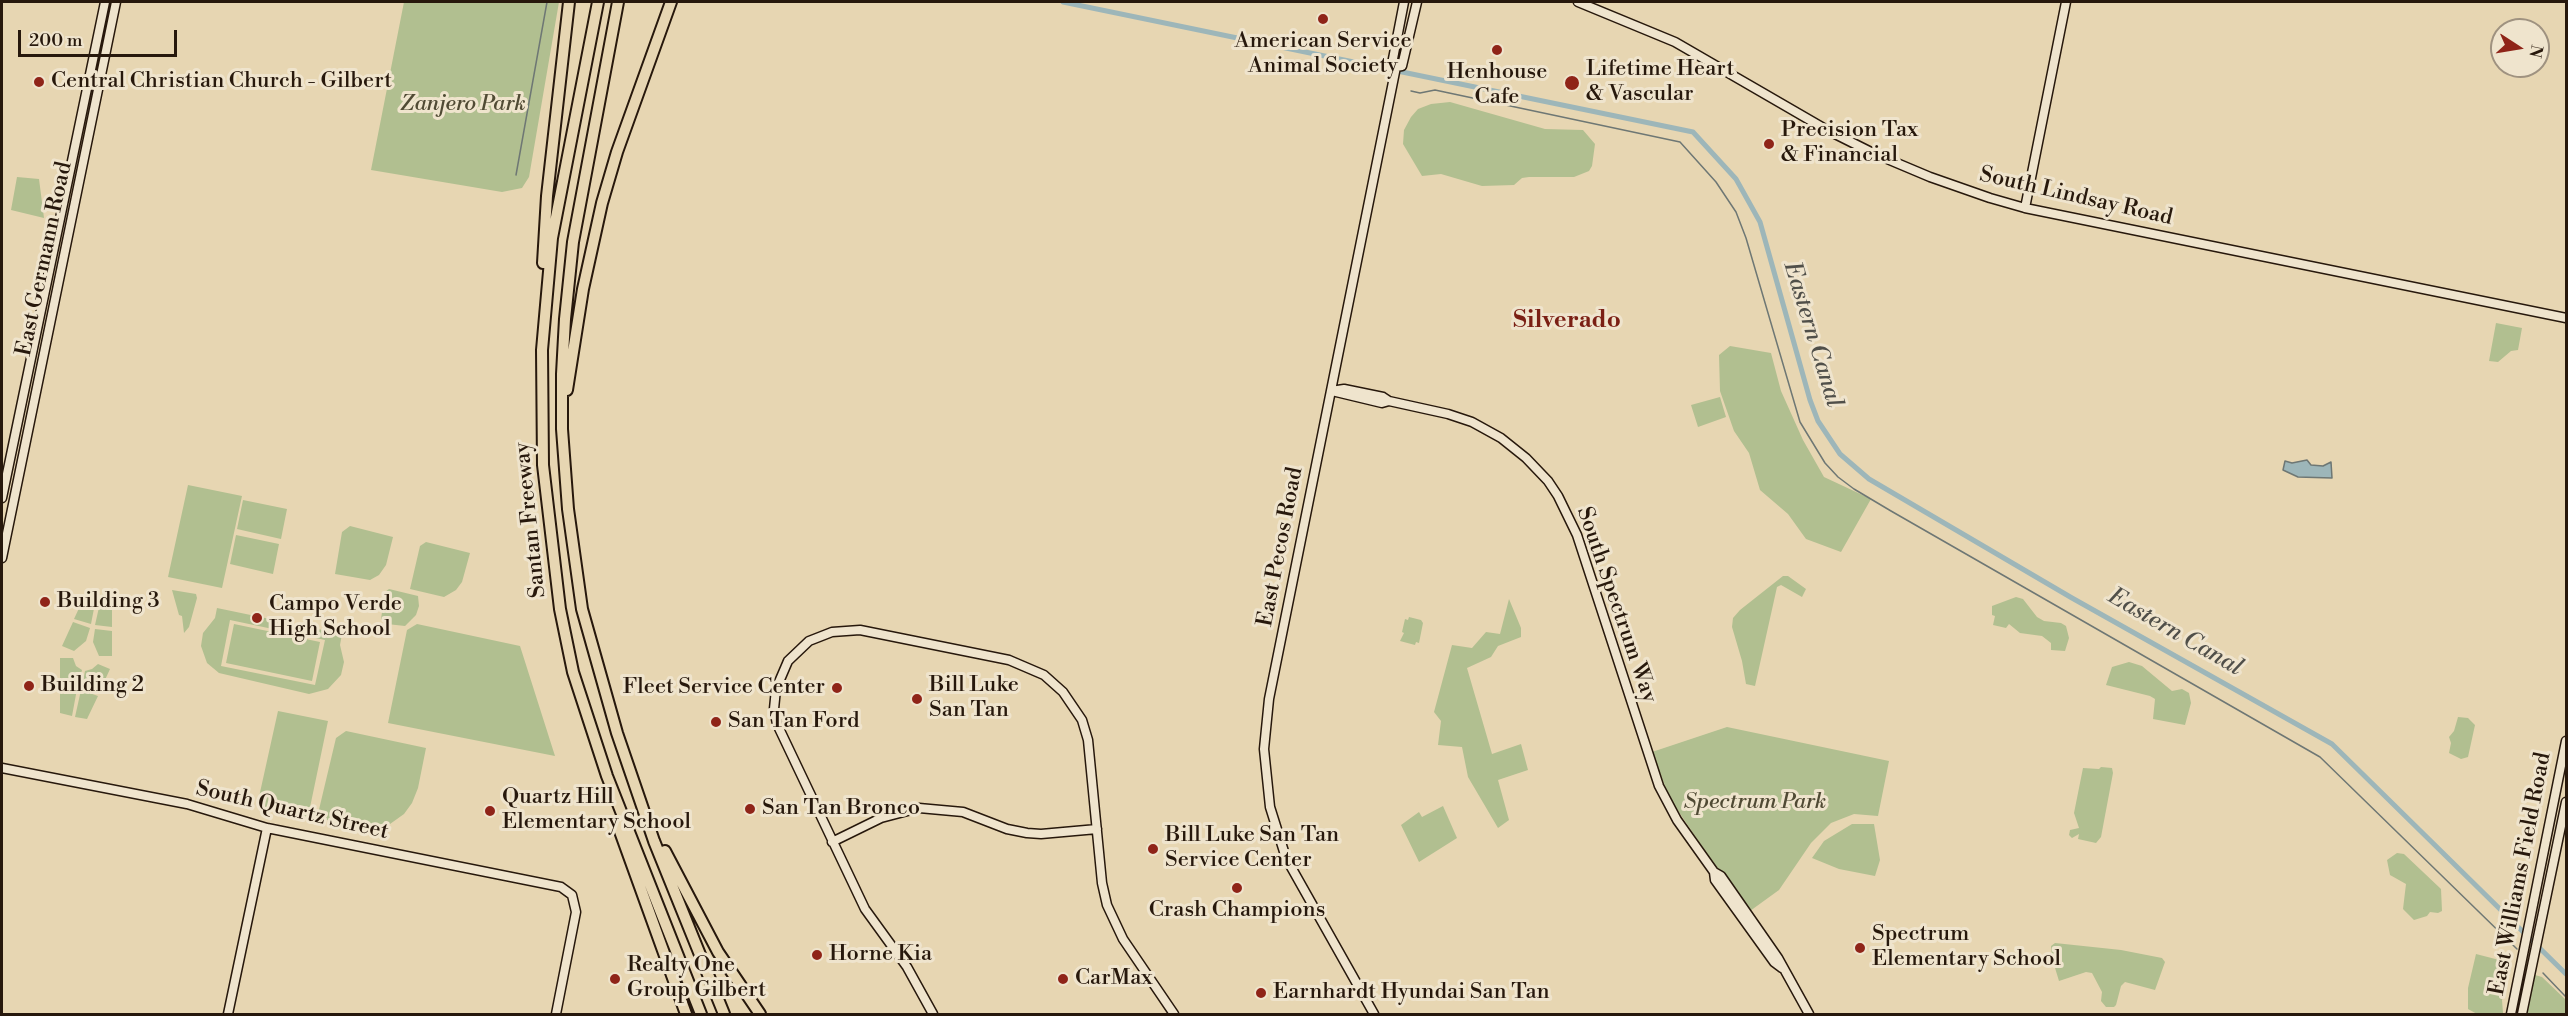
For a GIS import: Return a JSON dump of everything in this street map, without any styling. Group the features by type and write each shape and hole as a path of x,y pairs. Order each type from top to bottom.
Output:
{"highway":[{"path":"542,350 546,206 569,2"},
{"name":"Santan Freeway","path":"598,2 552,238 542,350 543,465 560,609 573,672 607,776 702,1014"},
{"name":"Santan Freeway","path":"618,2 573,242 563,352 562,429 568,509 582,609 603,688 639,801 724,1014"},
{"path":"562,429 576,333 598,220 617,152 671,2"},
{"path":"607,776 611,803 686,1014"},
{"path":"639,801 652,821 669,859 718,952 760,1014"}],"main road":[{"name":"East Germann Road","path":"2,498 105,2"},
{"name":"East Germann Road","path":"2,558 116,2"},
{"name":"East Pecos Road","path":"1396,70 1392,64 1404,2"},
{"name":"East Pecos Road","path":"1374,1014 1286,858 1272,819 1265,775 1264,741 1269,699 1396,70 1402,66 1417,2"},
{"name":"South Lindsay Road","path":"1578,2 1676,42 1827,130 1872,153 1930,177 2025,208 2566,318"},
{"path":"2025,208 2066,2"},
{"name":"South Spectrum Way","path":"1331,391 1382,403 1389,401 1448,414 1472,422 1526,458 1558,496 1577,535 1659,786 1677,820 1714,872 1725,881 1778,958 1809,1014"},
{"path":"933,1014 907,967 865,909 780,732 775,716 774,700 779,677 792,655 817,637 845,629 866,631 1009,660 1032,669 1054,683 1075,708 1088,740 1102,883 1112,917 1129,948 1174,1014"},
{"name":"East Williams Field Road","path":"2511,1014 2566,741"},
{"name":"South Quartz Street","path":"2,768 193,806 267,828 561,887 572,895 576,916 556,1014"},
{"name":"East Williams Field Road","path":"2522,1014 2566,802"},
{"path":"832,842 889,815 919,808 936,807 963,812 1007,829 1027,833 1050,834 1097,829"},
{"path":"228,1014 267,828"}],"green space":[{"name":"Zanjero Park","path":"404,2 559,2 529,177 522,188 502,192 371,170"},
{"path":"1450,102 1545,129 1583,130 1595,144 1592,166 1589,171 1574,177 1529,177 1522,178 1514,185 1482,186 1441,174 1422,176 1403,144 1404,130 1418,109 1431,104"},
{"path":"17,177 39,179 44,218 11,210"},
{"path":"2496,323 2522,328 2518,350 2511,351 2498,362 2489,361"},
{"path":"1730,346 1771,353 1781,391 1803,440 1824,477 1871,499 1841,552 1806,539 1788,514 1760,490 1749,453 1734,431 1720,391 1719,355"},
{"path":"1720,397 1726,417 1698,427 1691,405"},
{"path":"188,485 242,496 222,588 168,577"},
{"path":"243,500 287,509 281,539 237,529"},
{"path":"350,526 393,537 386,565 379,575 370,580 335,574 342,532"},
{"path":"236,535 279,544 273,574 230,564"},
{"path":"426,542 470,553 462,582 456,590 444,597 410,589 420,546"},
{"path":"1783,576 1788,576 1806,589 1802,597 1781,585 1777,587 1755,686 1746,684 1732,627 1733,618"},
{"path":"389,589 418,596 419,606 416,615 405,626 387,624 381,619 385,592"},
{"path":"172,590 196,594 197,598 189,627 184,633 182,616 179,615"},
{"path":"87,591 97,593 91,624 74,619"},
{"path":"102,594 112,596 112,627 95,625"},
{"path":"2016,597 2023,599 2037,617 2066,626 2069,638 2065,651 2051,650 2051,643 2042,636 2020,633 2009,624 2006,628 1993,625 1995,616 1992,615 1992,606"},
{"path":"1509,599 1521,628 1521,637 1498,646 1491,657 1467,668 1492,754 1521,744 1528,770 1498,780 1509,820 1498,828 1468,777 1462,747 1438,745 1441,721 1434,712 1452,645 1472,648 1486,632 1500,634"},
{"path":"217,608 342,634 340,645 344,662 341,675 328,689 309,694 219,673 207,663 201,646 203,633 215,618","holes":["230,620 325,640 315,685 221,666"]},
{"path":"1409,617 1421,620 1423,623 1419,643 1416,642 1415,645 1400,641 1404,633 1402,632 1405,619 1408,620"},
{"path":"73,622 90,628 86,641 74,651 62,646"},
{"path":"234,624 320,642 312,681 226,663"},
{"path":"417,624 520,646 555,756 388,723 407,630"},
{"path":"95,629 112,631 112,656 99,656 93,642"},
{"path":"60,658 73,658 76,666 82,670 78,686 60,684"},
{"path":"2129,662 2142,666 2172,691 2182,689 2189,693 2191,703 2185,725 2153,719 2155,699 2150,696 2106,685 2112,667"},
{"path":"98,664 110,669 99,693 82,687 85,671"},
{"path":"60,688 77,689 72,716 60,713"},
{"path":"81,690 98,696 87,719 75,717"},
{"path":"278,711 328,721 308,817 257,806"},
{"path":"2458,717 2468,718 2475,725 2468,757 2461,759 2449,753 2451,743 2449,737 2454,731"},
{"name":"Spectrum Park","path":"1727,727 1889,761 1878,816 1854,814 1831,823 1811,843 1779,890 1750,911 1670,799 1652,752"},
{"path":"346,731 426,748 418,788 412,803 404,814 390,824 365,828 317,818 336,738"},
{"path":"2101,767 2112,768 2113,773 2101,837 2096,843 2078,839 2079,834 2072,838 2069,835 2070,830 2079,828 2074,813 2083,768 2099,769"},
{"path":"1443,806 1457,838 1419,862 1401,825 1419,812 1422,817"},
{"path":"1852,824 1874,824 1880,860 1875,876 1839,869 1812,858 1824,841"},
{"path":"2397,853 2404,854 2441,889 2442,911 2430,912 2427,916 2414,920 2403,909 2406,884 2390,875 2387,860"},
{"path":"2055,943 2121,950 2162,958 2165,962 2155,990 2125,982 2121,986 2116,1005 2106,1007 2101,1001 2102,992 2092,973 2086,972 2059,981 2052,958 2051,946"},
{"path":"2476,954 2507,962 2511,969 2502,1000 2503,1013 2477,1014 2468,1009 2468,988"},
{"path":"2535,975 2542,977 2566,1000 2566,1014 2527,1014"}],"water":[{"path":"2307,460 2311,465 2323,466 2331,462 2332,478 2298,477 2283,470 2285,461 2292,463"}],"waterway":[{"path":"516,175 547,2"},
{"name":"Eastern Canal","path":"1063,2 1693,132 1736,179 1760,222 1810,400 1818,421 1840,454 1869,479 2072,598 2332,744 2566,974"},
{"path":"1411,91 1420,93 1435,90 1680,142 1716,182 1736,212 1746,238 1800,422 1825,463 1838,477 1891,511 2320,757 2517,949"},
{"path":"2543,973 2566,997"}],"place":[{"name":"American Service Animal Society","path":"1323,19"},
{"name":"Henhouse Cafe","path":"1497,50"},
{"name":"Central Christian Church - Gilbert","path":"39,82"},
{"name":"Lifetime Heart & Vascular","path":"1572,83"},
{"name":"Precision Tax & Financial","path":"1769,144"},
{"name":"Building 3","path":"45,602"},
{"name":"Campo Verde High School","path":"257,618"},
{"name":"Building 2","path":"29,686"},
{"name":"Fleet Service Center","path":"837,688"},
{"name":"Bill Luke San Tan","path":"917,699"},
{"name":"San Tan Ford","path":"716,722"},
{"name":"San Tan Bronco","path":"750,809"},
{"name":"Quartz Hill Elementary School","path":"490,811"},
{"name":"Bill Luke San Tan Service Center","path":"1153,849"},
{"name":"Crash Champions","path":"1237,888"},
{"name":"Spectrum Elementary School","path":"1860,948"},
{"name":"Horne Kia","path":"817,955"},
{"name":"Realty One Group Gilbert","path":"615,979"},
{"name":"CarMax","path":"1063,979"},
{"name":"Earnhardt Hyundai San Tan","path":"1261,993"}],"district":[{"name":"Silverado","path":"1567,321"}]}
